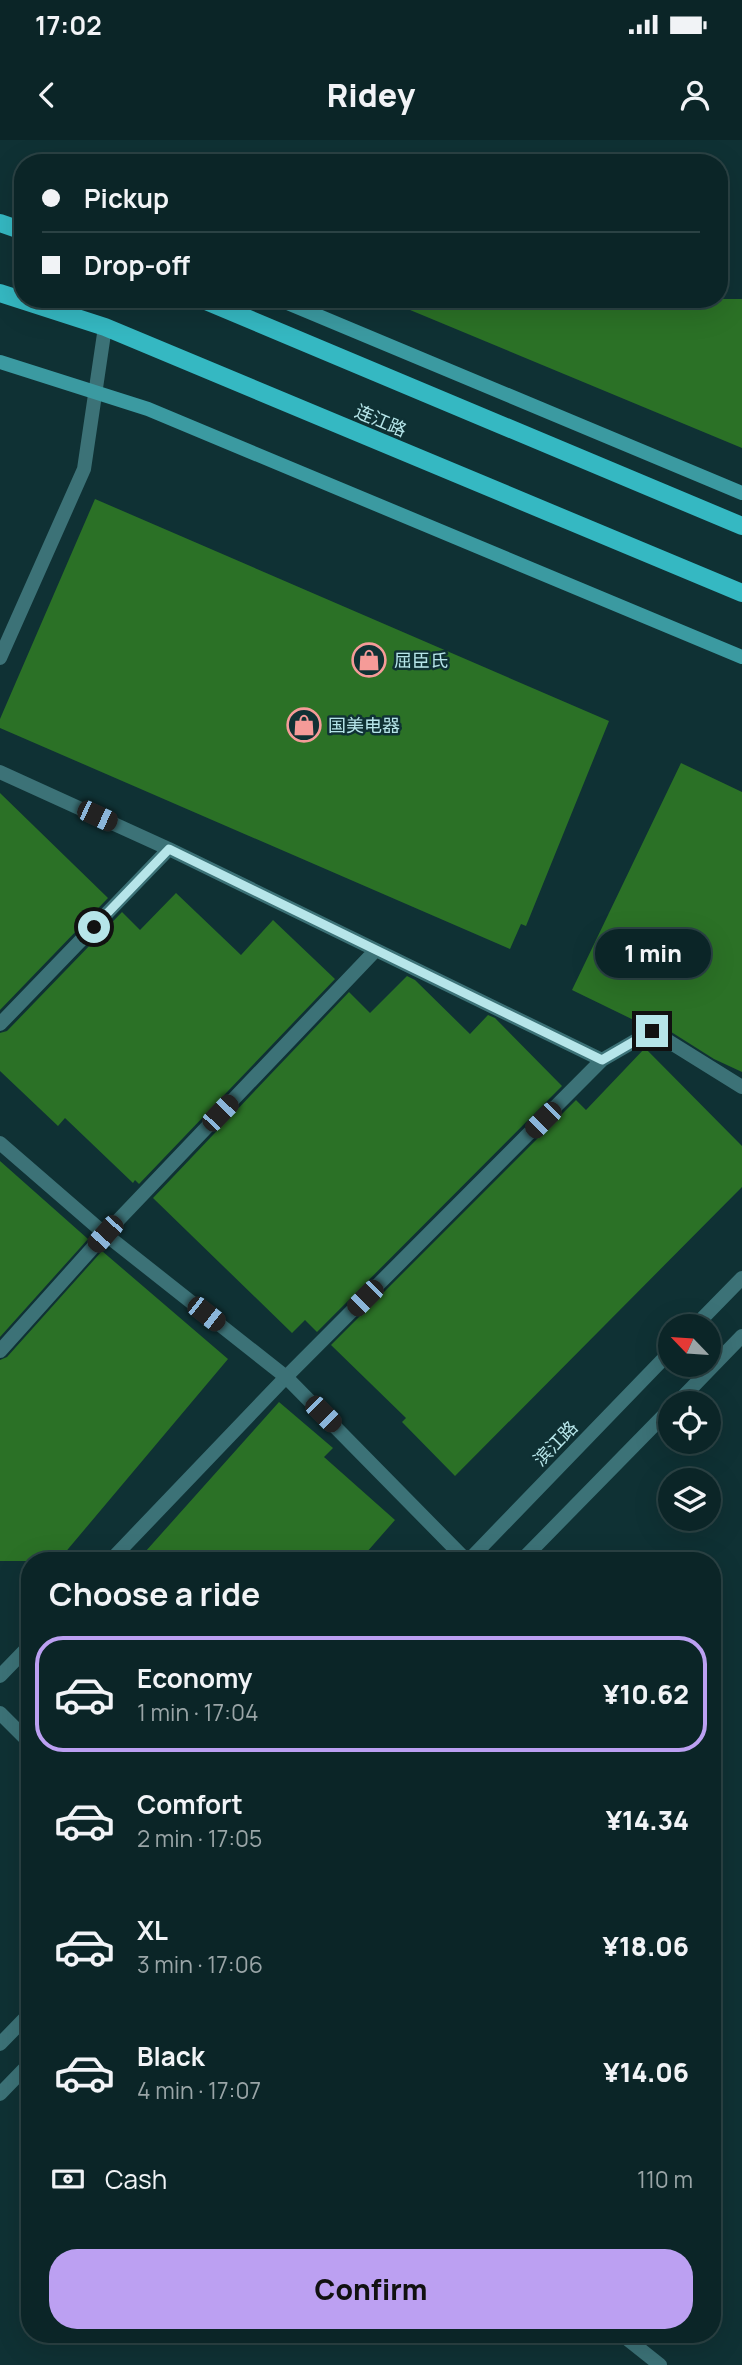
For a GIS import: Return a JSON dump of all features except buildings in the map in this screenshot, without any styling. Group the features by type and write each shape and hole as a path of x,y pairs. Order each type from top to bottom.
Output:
{"main road":[{"name":"连江路","path":"46,308 105,327 742,593"},
{"path":"222,308 742,526"},
{"path":"300,308 742,493"},
{"path":"0,362 148,409 742,657"}],"street":[{"path":"0,658 84,469 105,327"},
{"path":"0,772 169,849 602,1060"},
{"path":"0,1024 169,849"},
{"path":"0,1351 105,1234 374,951"},
{"path":"119,1552 286,1377 602,1060 652,1031 742,1087"},
{"path":"0,1143 105,1234 286,1377 458,1552"},
{"path":"707,1314 742,1278"},
{"path":"689,1391 742,1336"},
{"name":"滨江路","path":"476,1552 658,1364"},
{"path":"530,1552 658,1421"},
{"path":"0,1676 21,1654"},
{"path":"0,1713 21,1734"},
{"path":"0,2044 21,2022"},
{"path":"0,2094 21,2072"},
{"path":"632,2343 660,2365"}],"place":[{"name":"屈臣氏","path":"369,660"},
{"name":"国美电器","path":"304,725"}],"route":[{"path":"94,927 169,849 602,1060 652,1031"}]}
